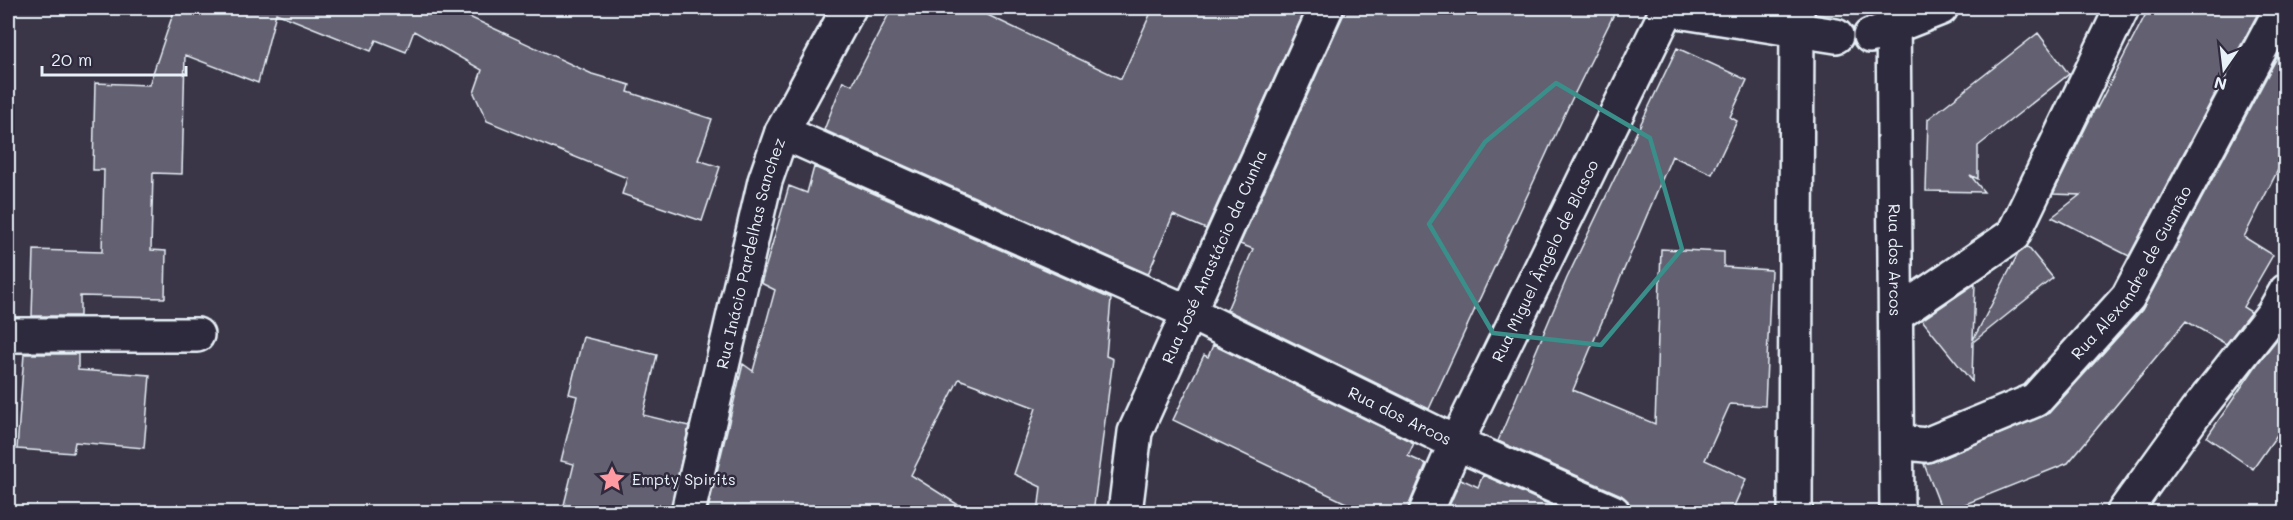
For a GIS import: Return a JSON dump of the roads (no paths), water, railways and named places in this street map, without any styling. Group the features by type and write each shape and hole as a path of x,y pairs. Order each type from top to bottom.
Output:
{"street":[{"name":"Rua Inácio Pardelhas Sanchez","path":"688,513 765,181 782,132 849,8"},
{"name":"Rua José Anastácio da Cunha","path":"1125,513 1135,432 1326,8"},
{"name":"Rua Miguel Ângelo de Blasco","path":"1426,513 1456,442 1666,8 1797,19 1836,36"},
{"path":"1885,23 1941,8"},
{"path":"1897,314 2013,235 2122,8"},
{"name":"Rua Alexandre de Gusmão","path":"1897,442 1926,445 2035,400 2128,297 2282,8"},
{"path":"1795,513 1797,19"},
{"name":"Rua dos Arcos","path":"1885,23 1897,314 1897,513"},
{"name":"Rua dos Arcos","path":"782,132 1188,312 1456,442 1613,513"},
{"path":"2124,513 2196,412 2273,314 2286,291"},
{"path":"8,335 197,335"}],"place":[{"name":"Empty Spirits","path":"612,479"}]}
